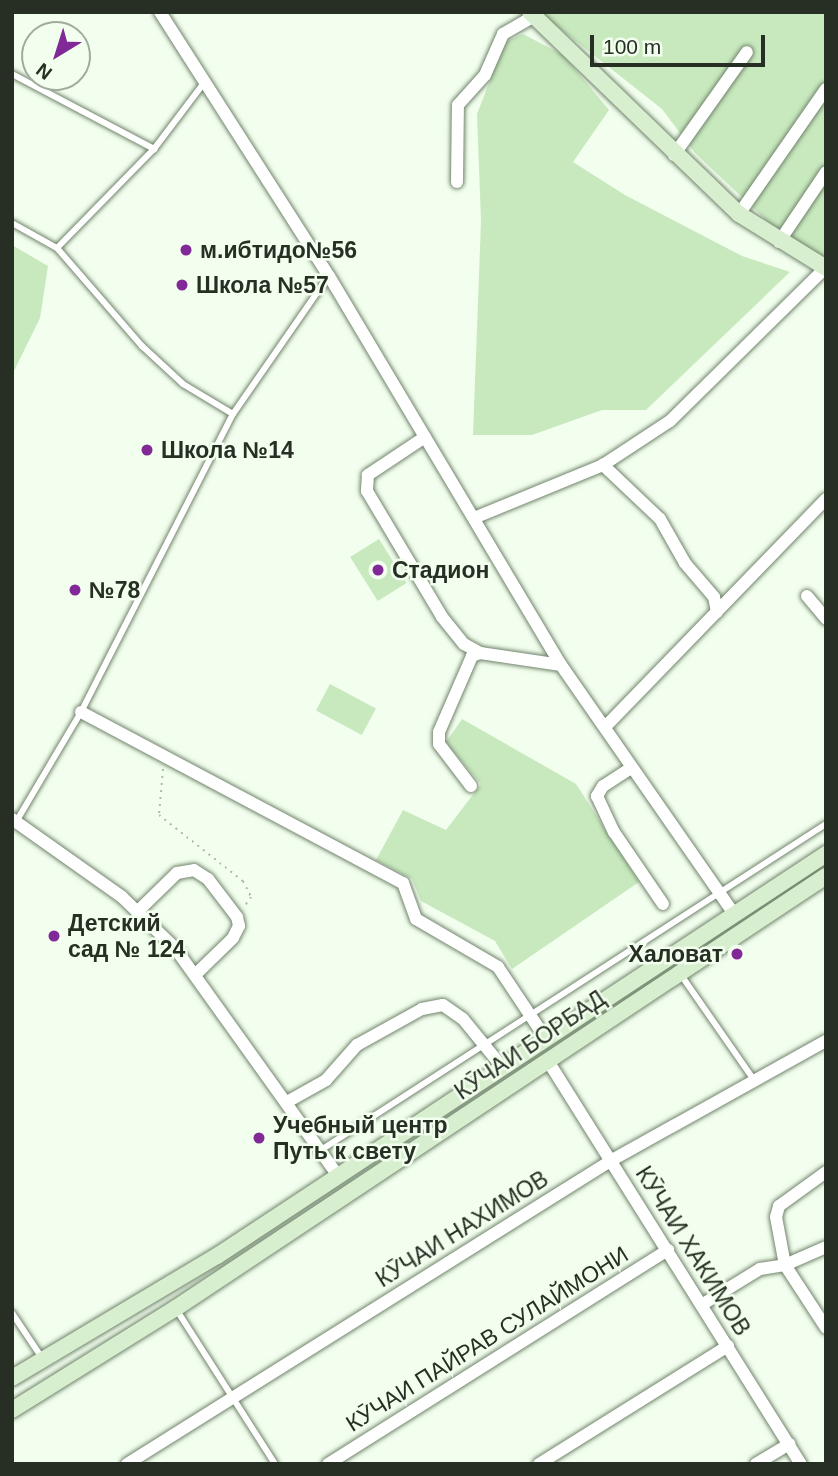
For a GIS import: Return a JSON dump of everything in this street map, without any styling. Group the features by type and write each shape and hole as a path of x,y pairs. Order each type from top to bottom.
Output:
{"main road":[{"path":"532,14 674,155 738,214 779,242 825,268"},
{"name":"КӮЧАИ БОРБАД","path":"12,1378 217,1256 826,854"},
{"name":"КӮЧАИ БОРБАД","path":"12,1410 227,1275 826,876"},
{"path":"260,1228 261,1237 272,1244"},
{"path":"217,1256 225,1262 227,1275"}],"street":[{"path":"160,12 329,276 561,665 735,915"},
{"path":"457,182 458,105 485,75 503,34 532,14"},
{"path":"674,155 747,52"},
{"path":"738,214 826,89"},
{"path":"779,242 826,172"},
{"path":"474,518 603,465 670,421 825,268"},
{"path":"425,437 368,475 367,491 443,617 464,644 480,653 561,665"},
{"path":"603,465 660,519 685,563 714,597 717,612"},
{"path":"606,727 826,499"},
{"path":"807,596 826,619"},
{"path":"471,786 439,744 439,732 472,656 480,653"},
{"path":"81,712 403,883 416,919 498,967 546,1039"},
{"path":"631,768 603,786 597,796 614,832 663,904"},
{"path":"14,820 137,912 197,973 338,1176"},
{"path":"137,912 177,873 194,870 208,879 237,917 239,926 233,939 197,973"},
{"path":"287,1102 326,1080 357,1045 422,1009 443,1005 463,1019 503,1068"},
{"name":"КӮЧАИ НАХИМОВ","path":"127,1464 611,1160 826,1041"},
{"name":"КӮЧАИ ХАКИМОВ","path":"548,1061 801,1464"},
{"path":"826,1172 779,1206 776,1217 785,1265 826,1328"},
{"path":"703,1304 760,1269 785,1265 826,1247"},
{"name":"КӮЧАИ ПАЙРАВ СУЛАЙМОНИ","path":"328,1464 668,1250"},
{"path":"539,1464 729,1346"},
{"path":"757,1464 789,1444"}],"lane":[{"path":"12,74 154,149"},
{"path":"57,248 154,149 204,83"},
{"path":"12,223 57,248 142,346 183,384 233,414"},
{"path":"14,820 81,712 233,414 329,276"},
{"path":"321,1150 826,824"},
{"path":"679,973 754,1080"},
{"path":"176,1308 275,1464"},
{"path":"12,1313 43,1360"}],"path":[{"path":"164,757 159,815 243,881 251,897 237,917"}],"green space":[{"path":"539,12 826,12 826,258 782,235 695,153 662,109"},
{"path":"523,34 563,55 609,110 573,162 625,195 742,256 790,272 646,410 602,410 532,435 473,435 481,221 477,114 505,42"},
{"path":"12,245 48,266 40,318 12,375"},
{"name":"Стадион","path":"379,539 407,583 378,601 350,557"},
{"path":"330,684 376,708 362,735 316,710"},
{"path":"462,719 576,784 639,882 512,969 495,941 421,901 412,879 376,860 403,810 446,830 481,784 446,742"}],"place":[{"name":"м.ибтидо№56","path":"186,250"},
{"name":"Школа №57","path":"182,285"},
{"name":"Школа №14","path":"147,450"},
{"name":"Стадион","path":"378,570"},
{"name":"№78","path":"75,590"},
{"name":"Детский сад № 124","path":"54,936"},
{"name":"Халоват","path":"737,954"},
{"name":"Учебный центр Путь к свету","path":"259,1138"}]}
